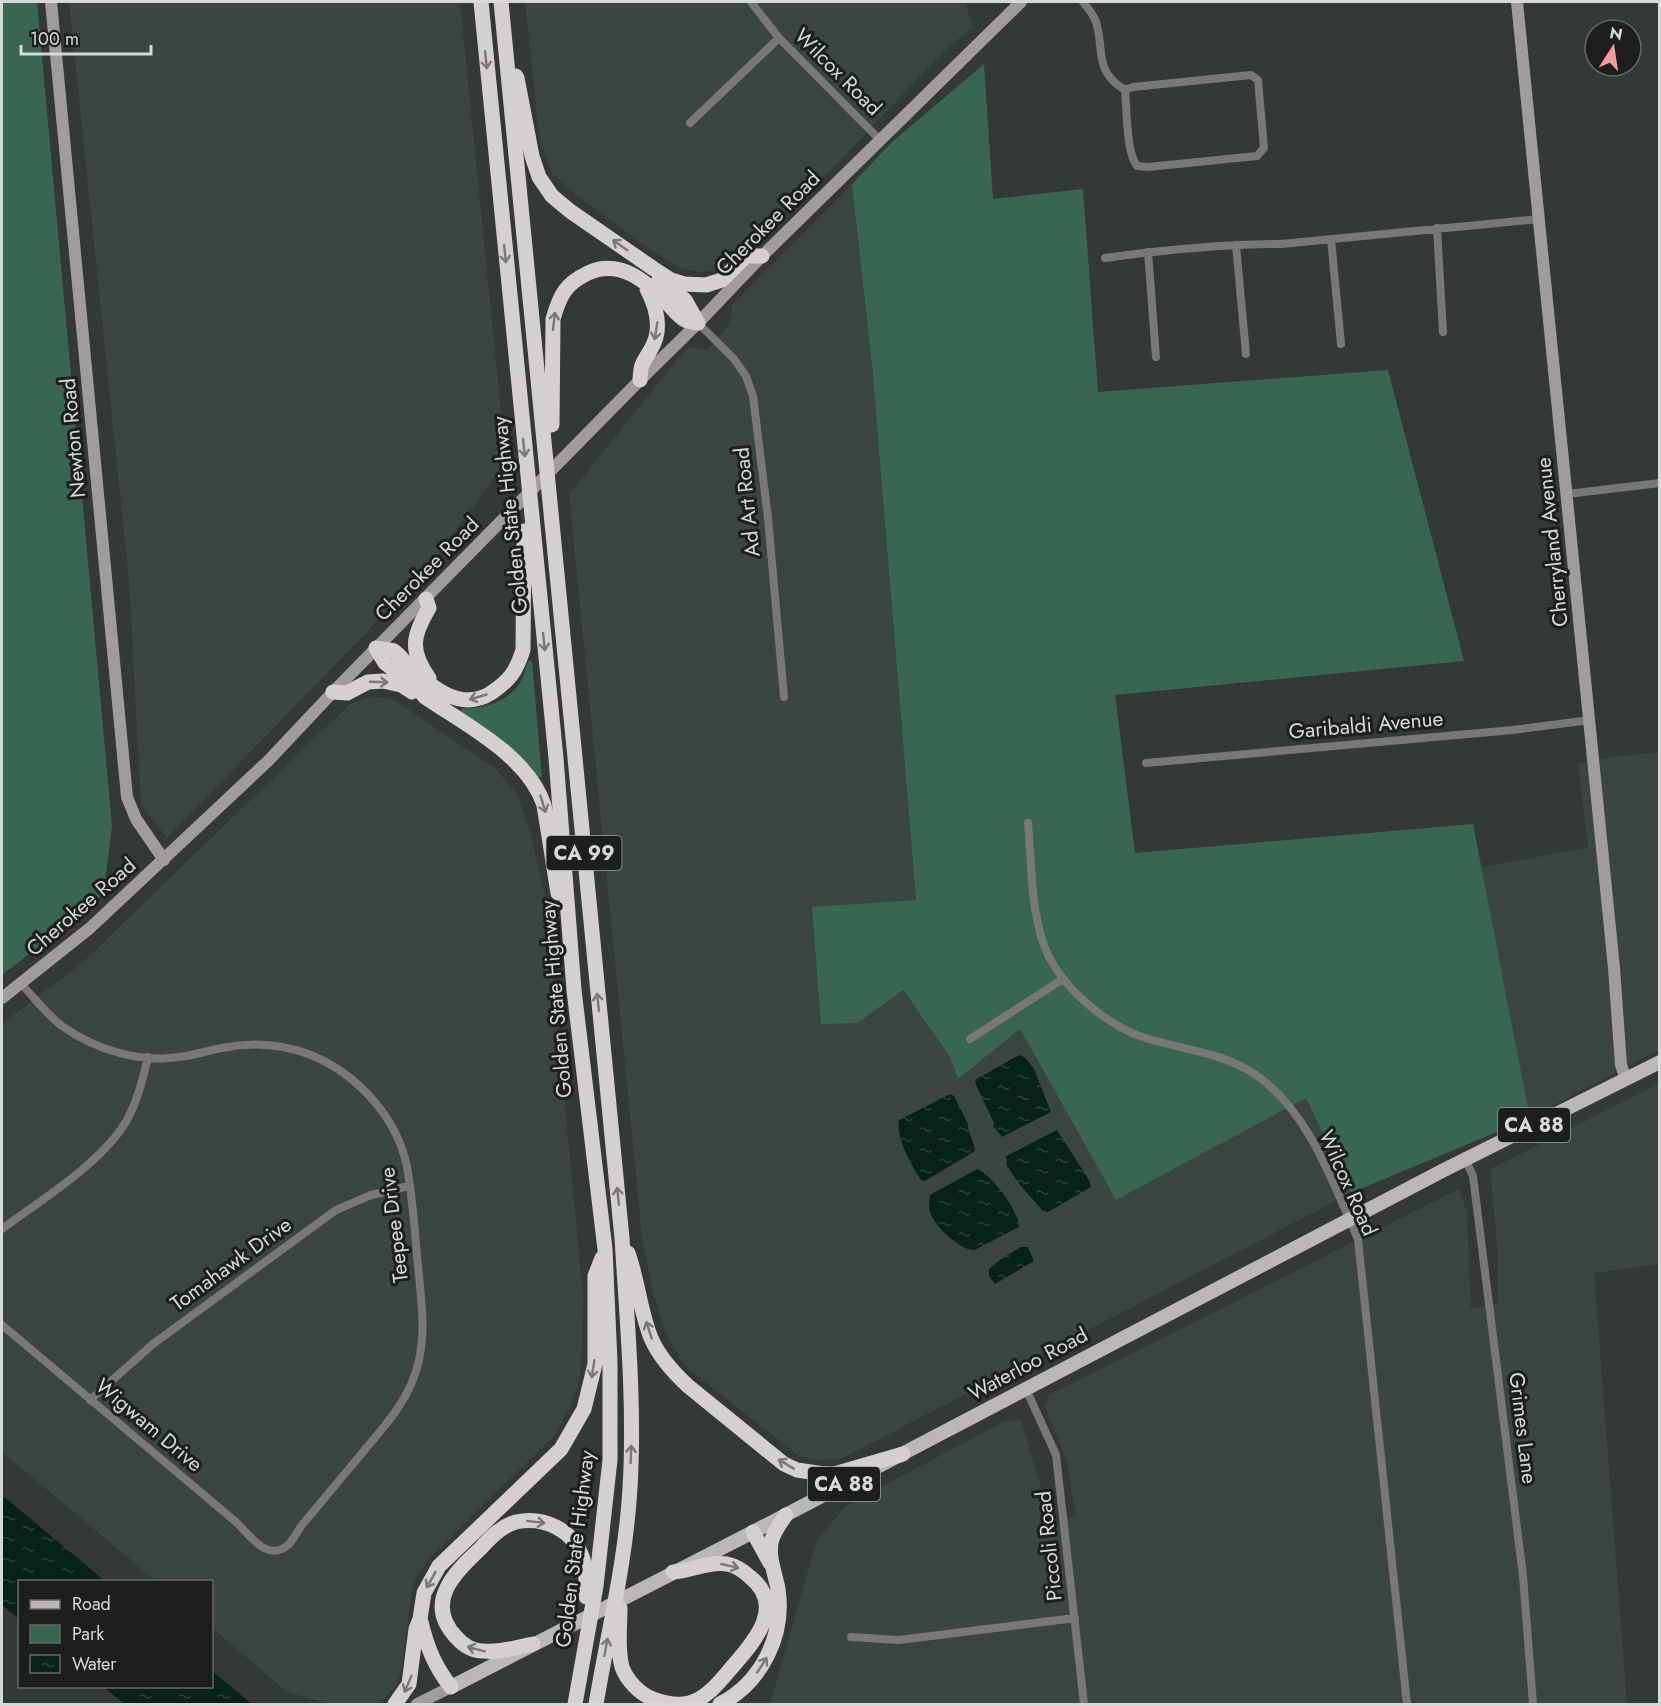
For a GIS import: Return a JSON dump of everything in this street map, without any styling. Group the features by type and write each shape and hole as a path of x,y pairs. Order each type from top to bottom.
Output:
{"highway":[{"name":"Golden State Highway","path":"481,2 556,758 574,990 605,1250 611,1398 610,1460 599,1566 574,1704"},
{"name":"Golden State Highway","path":"501,2 622,1238 630,1375 632,1441 630,1490 621,1560 596,1704"},
{"path":"507,69 518,78 532,156 539,177 552,196 654,269 671,280 684,284 706,285 722,280 746,256 762,256"},
{"path":"546,450 552,430 553,319 565,289 575,279 593,270 621,269 650,286 685,321 698,323"},
{"path":"654,269 658,278 685,300 698,323"},
{"path":"640,380 641,363 652,349 658,324 657,309 642,281"},
{"path":"333,692 347,693 368,682 383,681 400,685 416,695 428,691 465,701 486,696 508,681 523,650 524,523 529,494"},
{"path":"426,599 429,608 418,627 415,643 420,666 430,679 428,691"},
{"path":"376,648 393,651 428,691 512,756 529,776 544,805 558,895 568,907"},
{"path":"622,1238 636,1274 645,1320 652,1340 663,1358 688,1386 775,1456 797,1470 831,1474 903,1454"},
{"path":"395,1704 409,1684 416,1629 424,1593 439,1566 561,1449 584,1409 595,1364 595,1276 605,1250"},
{"path":"720,1704 753,1679 767,1657 774,1639 779,1613 771,1551 772,1540 786,1515"},
{"path":"533,1644 495,1651 468,1648 449,1629 442,1607 446,1588 456,1571 498,1532 510,1524 527,1520 544,1522 560,1529 574,1540 582,1552 586,1568 586,1640"},
{"path":"753,1532 775,1570"},
{"path":"621,1560 622,1667 630,1683 646,1696 671,1704 689,1703 708,1694 755,1641 763,1628 766,1613 762,1591 754,1579 739,1568 712,1563 686,1571 673,1572"},
{"path":"420,1619 426,1644 435,1664 451,1687"}],"main road":[{"name":"Waterloo Road","path":"451,1687 786,1515 1465,1159 1659,1062"}],"street":[{"name":"Newton Road","path":"51,2 127,797 136,819 164,860"},
{"name":"Wilcox Road","path":"751,2 779,39 879,139"},
{"name":"Cherokee Road","path":"2,998 90,928 269,760 376,648 762,256 1021,2"},
{"path":"1083,2 1096,22 1101,64 1116,84 1125,90"},
{"name":"Cherryland Avenue","path":"1518,2 1590,720 1621,1065 1626,1079"},
{"path":"690,123 779,39"},
{"path":"1254,76 1258,80 1264,148 1257,156 1137,166 1131,153 1125,90 1133,87 1254,76"},
{"path":"1105,258 1236,244 1281,244 1539,219"},
{"path":"1437,228 1443,332"},
{"path":"1331,239 1341,344"},
{"path":"1236,244 1246,354"},
{"path":"1148,252 1156,357"},
{"name":"Ad Art Road","path":"698,323 734,359 746,376 753,396 768,518 784,697"},
{"path":"1567,494 1659,483"},
{"name":"Garibaldi Avenue","path":"1146,763 1502,731 1590,720"},
{"name":"Wilcox Road","path":"1028,823 1036,907 1042,937 1050,958 1064,979 1082,999 1118,1028 1147,1039 1225,1059 1255,1075 1272,1089 1300,1122 1328,1170 1358,1239 1407,1704"},
{"path":"970,1040 1064,979"},
{"name":"Teepee Drive","path":"21,984 60,1025 86,1041 123,1054 177,1057 237,1045 264,1045 288,1048 327,1062 348,1076 379,1107 399,1142 407,1167 423,1331 420,1360 413,1381 395,1413 302,1525 289,1544 273,1551"},
{"path":"2,1229 110,1145 129,1117 138,1096 148,1057"},
{"name":"Grimes Lane","path":"1465,1159 1473,1176 1522,1565 1533,1704"},
{"name":"Tomahawk Drive","path":"90,1400 153,1344 336,1210 371,1195 409,1186"},
{"name":"Wigwam Drive","path":"2,1325 236,1522 260,1546 273,1551"},
{"name":"Piccoli Road","path":"1026,1389 1056,1455 1084,1704"},
{"path":"850,1637 899,1640 1075,1618"},
{"name":"Waterloo Road","path":"417,1704 451,1687"}],"shaded area":[{"path":"69,2 460,2 506,461 427,570 167,838 141,805 129,581"},
{"path":"525,2 965,2 973,28 948,47 833,168 721,265 712,271 699,272 681,268 648,248 552,174 540,143"},
{"path":"852,184 872,365 916,901 902,990 951,1057 958,1078 1020,1029 1116,1200 1306,1098 1351,1193 843,1458 819,1460 799,1456 686,1367 665,1333 653,1292 642,1237 569,494 684,351 692,347 707,350 729,325 732,305"},
{"path":"372,696 394,700 495,768 518,795 531,836 545,895 583,1295 580,1378 570,1407 556,1434 427,1561 416,1577 410,1602 402,1667 397,1685 376,1704 330,1704 287,1692 213,1629 213,1580 155,1580 2,1452 2,1024 81,964 350,704"},
{"path":"1659,752 1659,1050 1530,1118 1481,867 1588,848 1578,763"},
{"path":"1659,1084 1659,1264 1594,1273 1627,1704 770,1704 817,1539 846,1506 1003,1422 1021,1420 1053,1527 1076,1515 1067,1461 1045,1407 1049,1395 1459,1189 1467,1212 1471,1309 1498,1303 1498,1254 1490,1169"}],"green space":[{"path":"2,2 37,2 112,826 104,891 93,905 2,975"},
{"path":"984,64 993,199 1083,189 1098,392 1388,370 1464,661 1115,695 1135,853 1473,824 1530,1118 1351,1193 1306,1098 1116,1200 1020,1029 958,1079 950,1057 903,990 857,1023 821,1024 812,907 916,900 872,365 852,184 892,142"},
{"path":"528,661 532,661 542,777 538,777 503,741 461,712 462,708 488,706 511,693 523,677"}],"water":[{"path":"1019,1055 1024,1056 1034,1069 1051,1112 1002,1137 993,1126 994,1123 975,1080"},
{"path":"950,1094 954,1096 968,1124 975,1151 925,1181 921,1180 902,1143 899,1120"},
{"path":"1057,1130 1089,1180 1091,1187 1048,1212 1043,1211 1020,1185 1007,1166 1006,1156"},
{"path":"977,1169 990,1178 1004,1194 1015,1212 1019,1227 975,1250 970,1250 944,1232 931,1215 929,1205 930,1195"},
{"path":"1021,1247 1028,1247 1034,1261 995,1284 989,1276 989,1269"},
{"path":"2,1495 104,1580 18,1580 18,1618 2,1605"},
{"path":"213,1672 252,1704 125,1704 104,1688 213,1688"}]}
